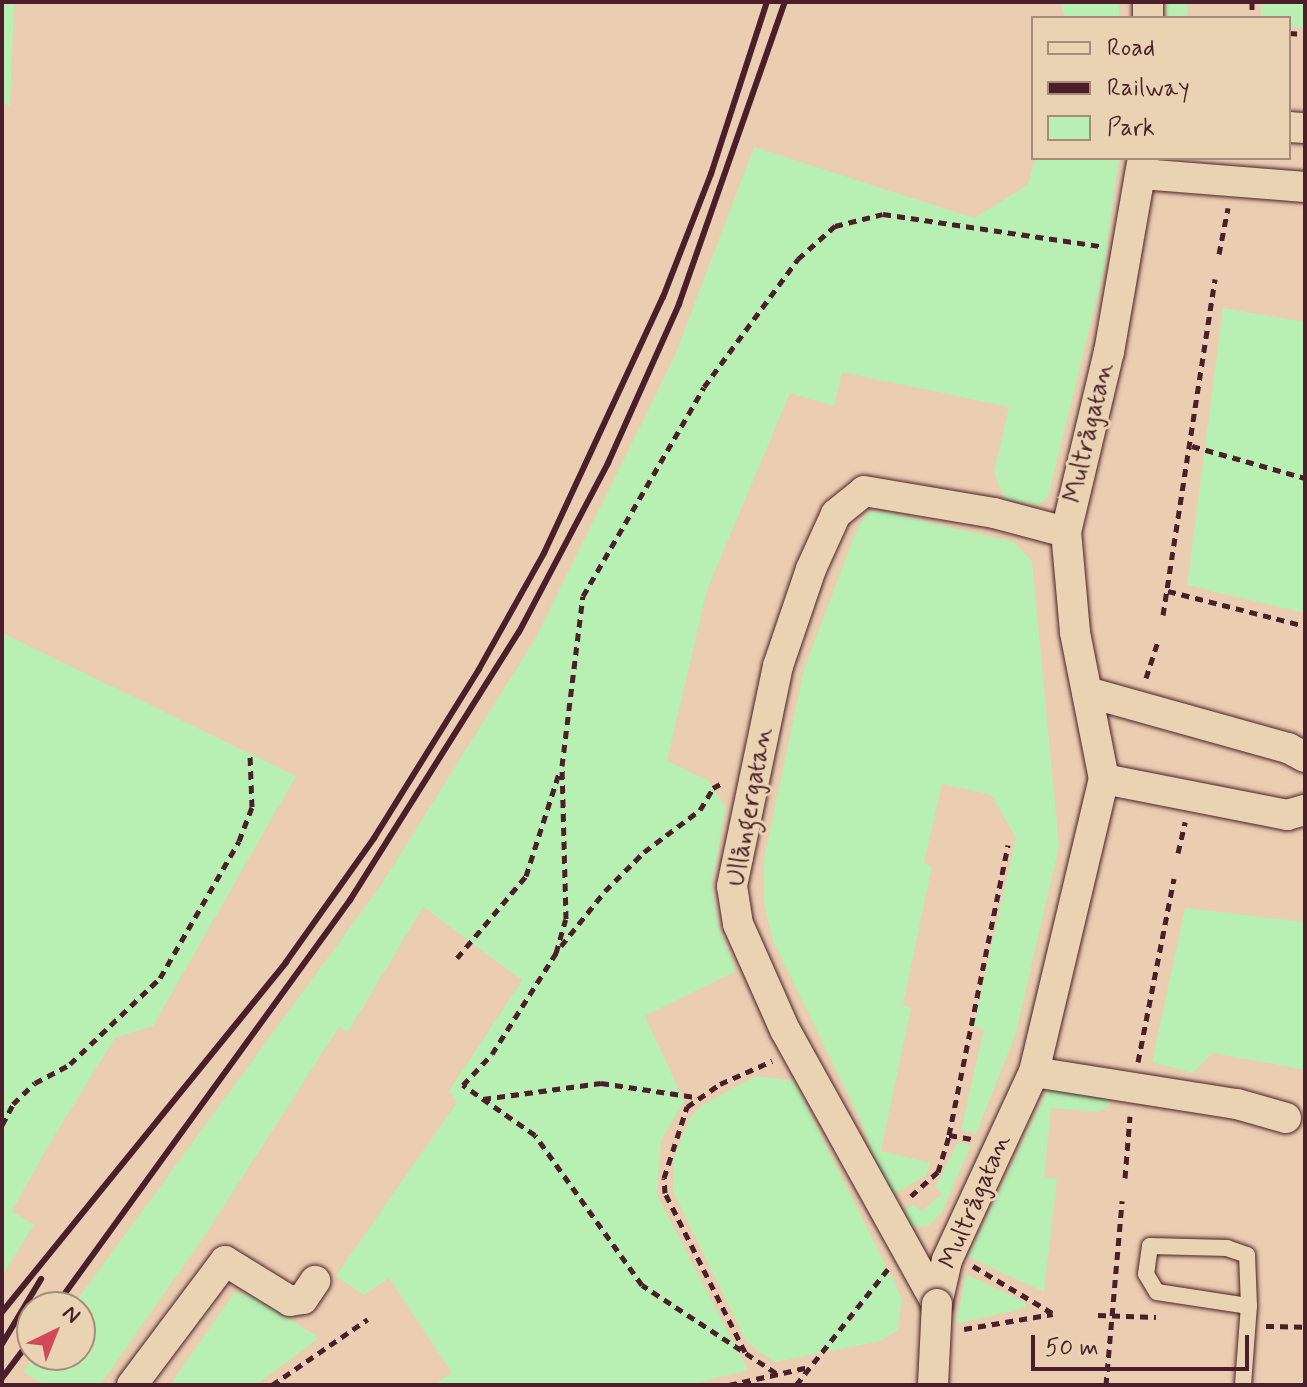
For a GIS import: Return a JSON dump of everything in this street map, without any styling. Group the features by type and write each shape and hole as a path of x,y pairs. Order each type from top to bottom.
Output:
{"street":[{"name":"Multrågatan","path":"933,1385 937,1304 950,1254 1034,1072 1104,779 1075,632 1066,532 1109,352 1142,166 1233,183 1305,187"},
{"name":"Ullångergatan","path":"937,1304 904,1250 785,1030 738,924 732,886 778,666 811,569 836,514 864,491 994,513 1066,532"},
{"path":"1087,692 1288,748 1305,757"},
{"path":"1104,779 1287,815 1305,810"},
{"path":"1034,1072 1237,1104 1286,1118"},
{"path":"132,1385 225,1261 290,1301 303,1299 315,1281"}],"lane":[{"path":"1243,1385 1249,1306 1247,1255 1227,1248 1150,1246 1146,1274 1157,1292 1249,1306"}],"path":[{"path":"1219,254 1233,183"},
{"path":"557,950 569,879 562,766 583,596 704,387 798,259 835,226 883,214 1126,251"},
{"path":"1163,615 1192,446 1215,279"},
{"path":"1192,446 1305,478"},
{"path":"1168,591 1305,626"},
{"path":"1137,706 1158,640"},
{"path":"2,1125 13,1104 35,1083 70,1064 160,978 239,841 252,807 250,754"},
{"path":"457,958 526,876 562,766"},
{"path":"713,788 700,810 635,862 557,950 492,1054 463,1085 535,1135 642,1285 776,1373"},
{"path":"883,1212 938,1172 1008,845"},
{"path":"1125,1178 1132,1087 1174,878"},
{"path":"745,1353 665,1193 666,1158 687,1107 696,1097 763,1065"},
{"path":"482,1099 601,1083 696,1097"},
{"path":"1106,1385 1122,1201"},
{"path":"796,1385 904,1250"},
{"path":"950,1254 1039,1300 1054,1314 953,1331"},
{"path":"272,1385 368,1319"},
{"path":"1271,1327 1305,1327"},
{"path":"729,1385 810,1366"}],"green space":[{"path":"1173,0 1181,0 1187,6 1186,16 1167,14 1167,6"},
{"path":"2,2 14,2 10,106 2,103"},
{"path":"1061,2 1119,2 1119,16 1064,16"},
{"path":"1261,2 1305,2 1305,28 1291,26 1291,16 1261,16"},
{"path":"754,147 974,218 1028,185 1034,160 1119,160 1104,269 1048,497 1037,506 1004,498 994,472 1009,407 842,372 834,406 790,393 707,590 667,761 709,781 726,808 712,884 718,924 736,971 645,1016 684,1101 661,1141 657,1195 748,1370 689,1385 433,1385 452,1373 389,1278 364,1295 336,1276 457,1102 449,1091 522,980 423,907 348,1032 339,1027 206,1234 100,1385 45,1385 23,1372 96,1371 96,1291 84,1291 381,885 535,639 674,358"},
{"path":"1223,308 1305,322 1305,613 1187,585"},
{"path":"881,511 1014,542 1032,561 1059,846 1016,1033 976,1134 961,1130 984,1029 973,1026 1016,838 991,795 942,784 924,863 932,866 903,1005 911,1008 881,1151 930,1163 926,1175 890,1197 859,1117 773,941 764,903 764,859 804,669 857,529 867,513"},
{"path":"2,633 296,776 153,1026 115,1038 53,1138 12,1211 34,1225 2,1276"},
{"path":"1185,908 1305,922 1305,1070 1212,1053 1193,1073 1152,1062"},
{"path":"756,1076 794,1081 902,1298 898,1330 881,1341 775,1362 761,1353 746,1341 673,1191 674,1157 689,1119 702,1105"},
{"path":"1056,1086 1110,1098 1110,1106 1097,1112 1051,1108 1044,1177 1057,1179 1044,1292 968,1257 1046,1092"},
{"path":"958,1142 971,1145 941,1214 928,1226 913,1226 899,1215 912,1205 922,1211 942,1194 935,1187"},
{"path":"966,1274 1025,1302 1025,1308 956,1324"},
{"path":"234,1293 254,1296 319,1338 256,1385 170,1385"}],"railway":[{"path":"2,1312 286,962 374,838 479,669 544,553 663,297 711,174 767,2"},
{"path":"67,1291 350,900 519,632 608,463 679,304 785,2"},
{"path":"2,1344 41,1279"},
{"path":"2,1378 16,1359"}]}
